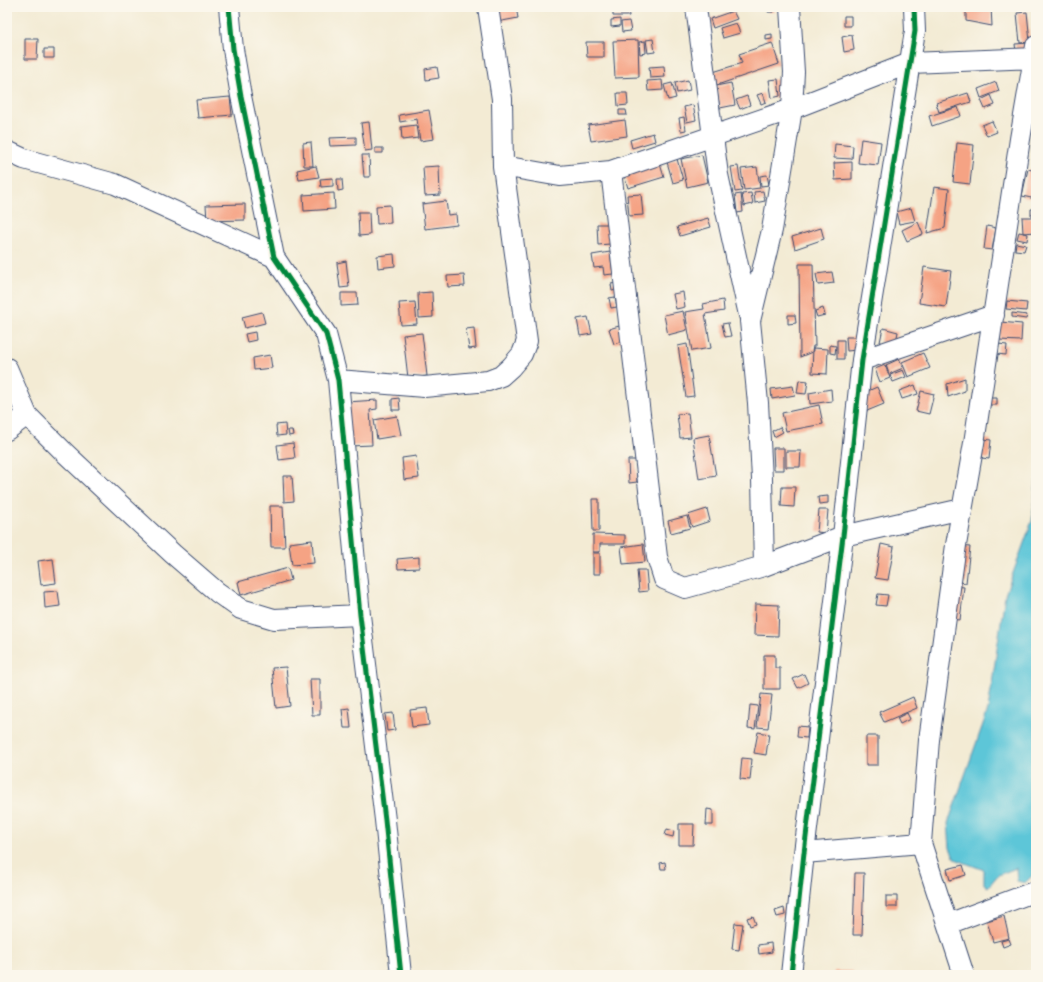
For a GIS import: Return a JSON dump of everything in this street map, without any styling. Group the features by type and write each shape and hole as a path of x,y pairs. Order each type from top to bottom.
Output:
{"street":[{"path":"229,7 233,49 241,96 274,257 326,334 338,380 360,615 385,820 401,975"},
{"path":"338,380 424,386 488,381 501,376 522,354 527,341 503,166 502,99 488,7"},
{"path":"696,7 718,175 750,321 758,410 762,479 764,566"},
{"path":"750,321 772,230 792,109 794,72 790,7"},
{"path":"791,975 804,853 843,536 862,360 915,30 914,7"},
{"path":"503,166 560,176 611,171 792,109 910,63 1036,54 1020,139 974,443 956,545 929,740 921,842 964,975"},
{"path":"7,151 24,158 115,184 274,257"},
{"path":"611,171 657,557 664,579 685,588 764,566 843,536 962,509"},
{"path":"862,360 994,315"},
{"path":"7,368 27,415 65,453 173,554 217,592 241,609 274,619 360,615"},
{"path":"7,430 27,415"},
{"path":"804,853 921,842"},
{"path":"948,924 1036,891"}],"water":[{"path":"1036,481 1036,861 1032,876 1025,883 1017,881 1016,868 998,875 988,887 984,884 984,870 955,859 950,848 948,823 988,710 1005,595 1032,521"}],"building":[{"path":"495,7 516,7 518,18 497,22"},
{"path":"613,7 628,7 629,16 613,16"},
{"path":"736,7 751,7 751,8 737,10"},
{"path":"767,7 774,7 774,12 768,12"},
{"path":"966,7 991,7 992,26 966,21"},
{"path":"733,11 737,19 713,28 710,19"},
{"path":"1027,12 1030,42 1020,43 1017,13"},
{"path":"844,16 851,16 851,26 844,26"},
{"path":"620,19 620,26 611,27 611,20"},
{"path":"629,21 631,31 622,32 621,22"},
{"path":"736,23 740,33 723,38 720,28"},
{"path":"772,34 772,39 766,40 766,35"},
{"path":"852,35 854,50 844,52 842,37"},
{"path":"25,39 38,39 37,59 25,59"},
{"path":"653,39 655,52 648,53 646,40"},
{"path":"638,40 639,77 615,78 613,41"},
{"path":"645,41 646,53 640,54 639,42"},
{"path":"586,42 604,42 604,57 587,57"},
{"path":"772,43 779,64 717,85 713,72 742,63 739,54"},
{"path":"1029,43 1030,51 1016,52 1015,44"},
{"path":"44,49 54,49 54,58 44,58"},
{"path":"664,66 665,77 650,78 649,67"},
{"path":"437,67 439,78 426,80 425,69"},
{"path":"778,79 780,96 772,98 769,80"},
{"path":"662,80 663,90 648,91 647,81"},
{"path":"688,80 690,90 677,93 675,83"},
{"path":"996,82 999,91 981,98 978,89"},
{"path":"672,83 676,98 668,100 664,85"},
{"path":"731,83 735,105 720,108 716,86"},
{"path":"617,93 627,93 628,105 618,106"},
{"path":"763,93 766,102 761,104 757,95"},
{"path":"968,93 971,102 939,112 936,103"},
{"path":"991,95 995,105 985,109 981,100"},
{"path":"747,96 750,105 740,109 736,100"},
{"path":"230,97 232,115 198,118 196,100"},
{"path":"693,105 696,120 687,122 684,107"},
{"path":"958,107 961,116 932,126 929,116"},
{"path":"429,110 434,139 420,141 417,119 400,122 399,115"},
{"path":"619,110 626,110 627,115 619,115"},
{"path":"684,117 686,130 681,131 679,118"},
{"path":"625,120 627,136 591,141 588,125"},
{"path":"992,121 997,132 987,136 982,125"},
{"path":"369,122 372,150 365,151 361,123"},
{"path":"416,125 418,138 402,140 401,127"},
{"path":"653,133 655,141 632,148 630,140"},
{"path":"356,137 356,145 330,146 329,138"},
{"path":"861,139 881,142 878,165 858,163"},
{"path":"311,142 313,166 304,166 303,143"},
{"path":"957,143 974,145 970,184 953,182"},
{"path":"835,144 853,146 852,159 834,158"},
{"path":"375,148 383,148 383,153 375,153"},
{"path":"362,155 369,155 370,177 364,177"},
{"path":"702,155 708,182 687,187 681,159"},
{"path":"677,159 683,180 673,183 667,162"},
{"path":"852,162 852,179 835,180 834,163"},
{"path":"660,164 664,177 628,188 624,175"},
{"path":"316,166 319,177 299,180 297,170"},
{"path":"439,166 440,195 425,196 423,167"},
{"path":"738,166 742,191 735,192 731,167"},
{"path":"757,167 760,188 744,190 741,169"},
{"path":"1028,169 1036,171 1036,199 1022,196"},
{"path":"767,175 769,185 761,186 760,176"},
{"path":"333,178 333,186 321,187 320,179"},
{"path":"337,179 342,179 343,190 338,191"},
{"path":"934,187 949,189 945,228 927,233"},
{"path":"763,191 765,201 755,203 754,192"},
{"path":"334,193 335,209 304,211 303,195"},
{"path":"751,193 753,204 744,206 742,194"},
{"path":"641,194 643,215 629,216 627,195"},
{"path":"741,194 743,212 737,213 735,195"},
{"path":"446,201 448,215 456,214 457,225 425,229 422,204"},
{"path":"245,204 245,220 207,221 206,205"},
{"path":"390,205 391,223 377,224 376,206"},
{"path":"911,208 915,221 899,224 896,212"},
{"path":"1031,209 1036,209 1036,215 1031,215"},
{"path":"358,212 369,212 370,235 359,236"},
{"path":"1022,217 1036,217 1036,232 1023,233"},
{"path":"708,218 711,227 680,236 677,227"},
{"path":"918,222 923,234 907,241 902,230"},
{"path":"597,224 608,224 610,244 598,245"},
{"path":"987,226 996,228 992,250 984,249"},
{"path":"821,228 824,239 795,249 792,237"},
{"path":"1019,232 1028,234 1027,241 1017,239"},
{"path":"1016,243 1026,245 1024,251 1015,250"},
{"path":"610,252 613,274 604,275 603,267 594,268 592,255"},
{"path":"394,254 395,266 378,268 377,256"},
{"path":"346,261 349,287 340,288 337,263"},
{"path":"799,264 813,264 815,346 813,346 812,352 800,357"},
{"path":"924,267 951,271 946,307 919,303"},
{"path":"832,272 834,283 818,285 816,274"},
{"path":"464,275 465,286 448,287 447,276"},
{"path":"616,283 617,290 612,291 611,284"},
{"path":"432,292 433,317 419,318 418,293"},
{"path":"683,292 685,307 676,309 673,294"},
{"path":"341,293 357,293 358,305 341,306"},
{"path":"615,297 617,307 611,308 609,298"},
{"path":"723,300 724,311 705,314 711,348 692,351 685,312 704,309 703,304"},
{"path":"1007,301 1027,303 1026,311 1006,309"},
{"path":"415,302 417,324 401,325 399,303"},
{"path":"823,308 825,315 817,317 815,311"},
{"path":"683,311 687,330 668,335 664,315"},
{"path":"262,312 265,323 245,328 242,317"},
{"path":"1012,313 1027,315 1026,319 1012,317"},
{"path":"788,315 795,315 796,323 788,324"},
{"path":"588,317 592,334 580,336 577,319"},
{"path":"1000,322 1022,324 1021,341 999,340"},
{"path":"728,323 731,336 725,337 722,324"},
{"path":"619,326 623,341 614,344 609,329"},
{"path":"474,328 476,348 469,349 466,329"},
{"path":"883,328 898,332 895,346 880,342"},
{"path":"255,332 256,340 247,342 245,334"},
{"path":"422,333 427,376 408,378 403,335"},
{"path":"846,337 855,337 856,350 847,351"},
{"path":"837,340 844,340 844,359 837,359"},
{"path":"687,344 694,396 686,397 678,346"},
{"path":"998,344 1007,345 1006,355 997,354"},
{"path":"830,345 836,346 835,354 830,353"},
{"path":"813,348 828,349 827,374 812,373"},
{"path":"923,353 930,368 908,377 902,362"},
{"path":"270,355 272,368 254,370 253,358"},
{"path":"899,359 903,368 889,374 886,365"},
{"path":"885,365 890,378 880,382 875,369"},
{"path":"903,370 906,377 893,382 890,375"},
{"path":"965,378 965,391 948,397 947,384"},
{"path":"799,380 808,381 806,394 797,393"},
{"path":"915,385 918,394 902,399 899,391"},
{"path":"793,386 795,395 772,399 771,389"},
{"path":"877,387 884,404 867,411 861,394"},
{"path":"831,389 832,401 810,404 809,393"},
{"path":"921,391 934,394 929,414 916,411"},
{"path":"399,398 400,410 392,410 392,399"},
{"path":"990,398 997,398 997,405 990,405"},
{"path":"377,400 377,409 370,410 372,445 350,446 347,402"},
{"path":"819,405 823,424 786,431 782,413"},
{"path":"688,413 691,437 680,438 677,414"},
{"path":"397,416 401,435 377,439 374,420"},
{"path":"285,424 286,435 277,436 276,425"},
{"path":"780,427 783,432 774,437 772,431"},
{"path":"288,430 292,430 293,435 289,436"},
{"path":"709,435 716,476 699,479 693,438"},
{"path":"984,439 991,440 989,459 982,458"},
{"path":"293,443 295,458 279,460 277,445"},
{"path":"773,448 784,448 784,470 774,470"},
{"path":"786,451 801,451 800,467 786,467"},
{"path":"416,456 419,478 404,480 402,458"},
{"path":"628,460 636,460 637,482 629,483"},
{"path":"283,476 292,476 294,501 284,502"},
{"path":"782,487 795,487 794,507 781,506"},
{"path":"828,496 828,503 819,504 818,497"},
{"path":"592,499 599,499 599,531 593,531"},
{"path":"270,506 283,506 285,547 271,547"},
{"path":"707,509 710,521 692,527 688,515"},
{"path":"819,510 828,510 826,533 817,532"},
{"path":"687,516 690,528 671,533 668,521"},
{"path":"593,534 625,535 625,544 600,544 600,552 593,552"},
{"path":"312,540 314,563 292,565 289,543"},
{"path":"643,544 645,562 623,564 621,547"},
{"path":"881,544 894,547 888,580 875,578"},
{"path":"959,546 970,547 966,583 954,581"},
{"path":"593,553 600,553 600,574 593,574"},
{"path":"419,557 419,568 398,569 397,559"},
{"path":"53,559 56,583 41,585 38,561"},
{"path":"288,568 291,580 241,595 238,582"},
{"path":"637,570 646,570 648,591 639,592"},
{"path":"955,586 964,587 960,620 951,619"},
{"path":"58,591 60,606 45,608 44,592"},
{"path":"878,594 888,595 886,606 876,605"},
{"path":"755,604 779,605 778,636 754,635"},
{"path":"764,655 775,655 775,668 780,668 780,689 764,689"},
{"path":"286,667 290,706 276,708 272,668"},
{"path":"804,674 808,683 798,688 793,679"},
{"path":"310,679 320,679 320,715 312,715"},
{"path":"761,694 772,695 768,728 757,727"},
{"path":"913,697 917,708 884,722 879,712"},
{"path":"750,705 758,706 755,729 748,728"},
{"path":"349,708 351,728 344,728 342,709"},
{"path":"427,708 429,725 412,727 410,710"},
{"path":"393,713 395,730 387,731 385,714"},
{"path":"907,713 910,719 900,724 897,718"},
{"path":"798,726 808,727 807,738 797,737"},
{"path":"758,732 769,734 766,755 754,753"},
{"path":"866,736 878,736 878,765 866,765"},
{"path":"742,758 752,759 750,780 740,779"},
{"path":"707,809 713,810 713,825 706,825"},
{"path":"679,824 694,824 693,845 679,845"},
{"path":"667,829 674,831 673,837 665,835"},
{"path":"665,862 666,869 661,869 660,863"},
{"path":"963,865 966,875 950,880 947,869"},
{"path":"855,873 864,873 862,935 853,935"},
{"path":"886,896 897,896 897,907 886,907"},
{"path":"784,908 785,915 777,917 775,911"},
{"path":"753,916 756,924 750,926 747,918"},
{"path":"1004,916 1009,938 993,942 987,921"},
{"path":"735,923 743,924 739,950 732,949"},
{"path":"1009,939 1011,944 1003,947 1001,941"},
{"path":"771,943 772,952 759,954 758,945"},
{"path":"834,971 853,971 853,975 834,975"}],"cycle path":[{"path":"229,7 233,49 241,96 274,257 326,334 338,380 360,615 385,820 401,975"},
{"path":"791,975 804,853 843,536 862,360 915,31 914,7"}]}
